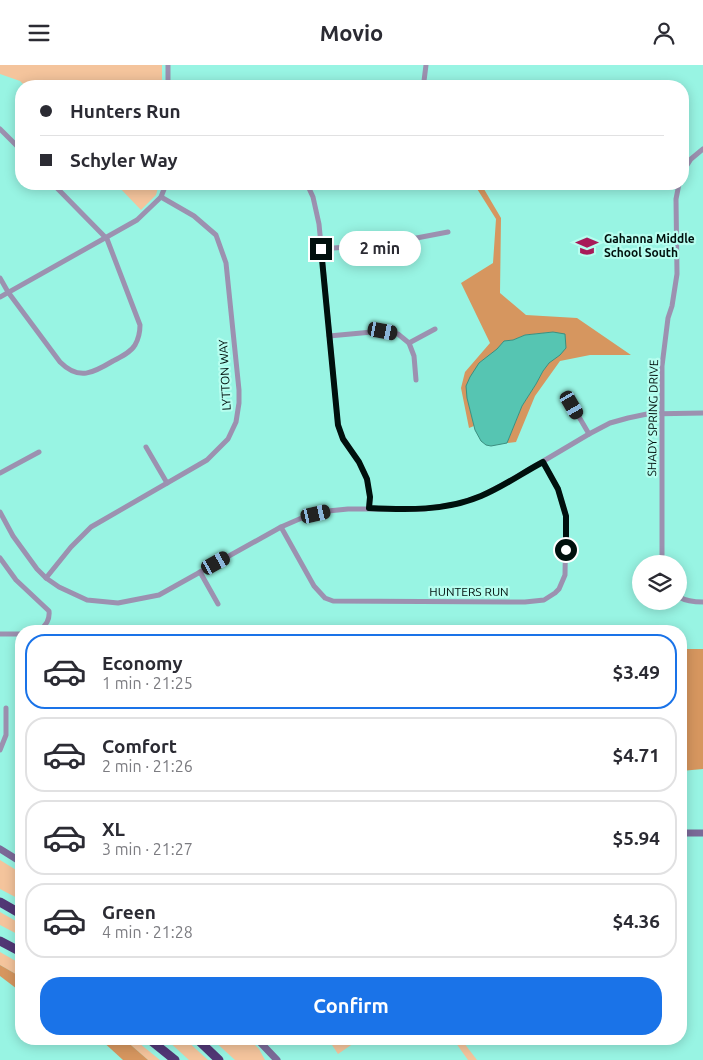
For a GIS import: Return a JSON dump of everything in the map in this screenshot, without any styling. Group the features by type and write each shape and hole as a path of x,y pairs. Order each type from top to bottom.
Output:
{"highway":[{"path":"0,902 15,911"},
{"path":"0,941 15,949"},
{"path":"157,1045 174,1060"},
{"path":"203,1045 219,1060"}],"main road":[{"path":"687,833 703,833"},
{"path":"0,849 15,858"},
{"path":"263,1045 277,1060"}],"street":[{"path":"168,65 168,80"},
{"path":"424,80 426,65"},
{"path":"0,129 15,145"},
{"path":"689,162 703,149"},
{"path":"0,278 8,292 66,369 75,373 87,374 98,370 127,353 135,346 140,325 106,237 59,190"},
{"path":"0,297 137,220 161,197 164,190"},
{"path":"310,190 313,197 321,249 338,425 343,439 359,462 367,479 370,497 369,508"},
{"name":"SHADY SPRING DRIVE","path":"662,555 662,367 668,318 672,306 677,274 676,199 678,190"},
{"name":"LYTTON WAY","path":"46,578 71,547 91,527 207,460 228,439 236,422 239,403 226,263 216,235 194,216 161,197"},
{"path":"321,249 385,244 448,232"},
{"path":"409,343 435,329"},
{"path":"329,336 383,331 398,334 409,343 414,356 416,380"},
{"path":"572,405 589,433"},
{"path":"0,512 36,569 46,578 60,587 88,599 118,603 159,595 281,527 304,517 328,511 369,508 424,509 457,504 481,496 543,462 589,433 610,423 647,414 703,413"},
{"path":"146,447 167,483"},
{"path":"0,473 39,452"},
{"name":"HUNTERS RUN","path":"281,527 314,586 325,597 334,601 524,602 544,600 559,589 565,575 566,516 558,489 543,462"},
{"path":"0,558 16,580 49,611 50,616 44,625"},
{"path":"200,572 218,604"},
{"path":"687,600 703,602"},
{"path":"0,634 15,634"},
{"path":"0,750 6,735 6,708"}],"shaded area":[{"path":"0,65 162,65 162,80 17,80 0,74"},
{"path":"122,190 157,190 156,195 141,210"},
{"path":"478,190 485,190 501,218 500,293 526,315 577,318 631,355 590,355 560,361 535,396 516,442 507,443 522,406 543,371 549,362 560,355 560,334 553,332 525,335 505,341 498,349 479,363 467,398 474,426 469,428 461,388 465,372 490,343 461,283 493,263 496,219"},
{"path":"553,332 565,334 566,348 543,371 522,406 507,443 486,445 481,441 475,430 467,398 466,386 470,377 479,363 504,341 513,340 525,335"},
{"path":"687,649 703,649 703,769 687,770"},
{"path":"0,860 15,869 15,897 0,889"},
{"path":"0,912 15,921 15,933 0,925"},
{"path":"0,952 15,961 15,974 0,965"},
{"path":"0,965 15,974 15,987 0,976"},
{"path":"107,1045 131,1045 148,1060 123,1060"},
{"path":"131,1045 141,1045 160,1060 148,1060"},
{"path":"173,1045 192,1045 208,1060 189,1060"},
{"path":"219,1045 255,1045 265,1060 235,1060"},
{"path":"332,1045 351,1045 338,1054"},
{"path":"457,1045 466,1045 477,1060 468,1060"}],"place":[{"name":"Gahanna Middle School South","path":"587,246"}],"route":[{"path":"321,249 338,425 343,439 359,462 367,479 370,497 369,508 424,509 457,504 481,496 543,462 558,489 566,516 566,550"}]}
